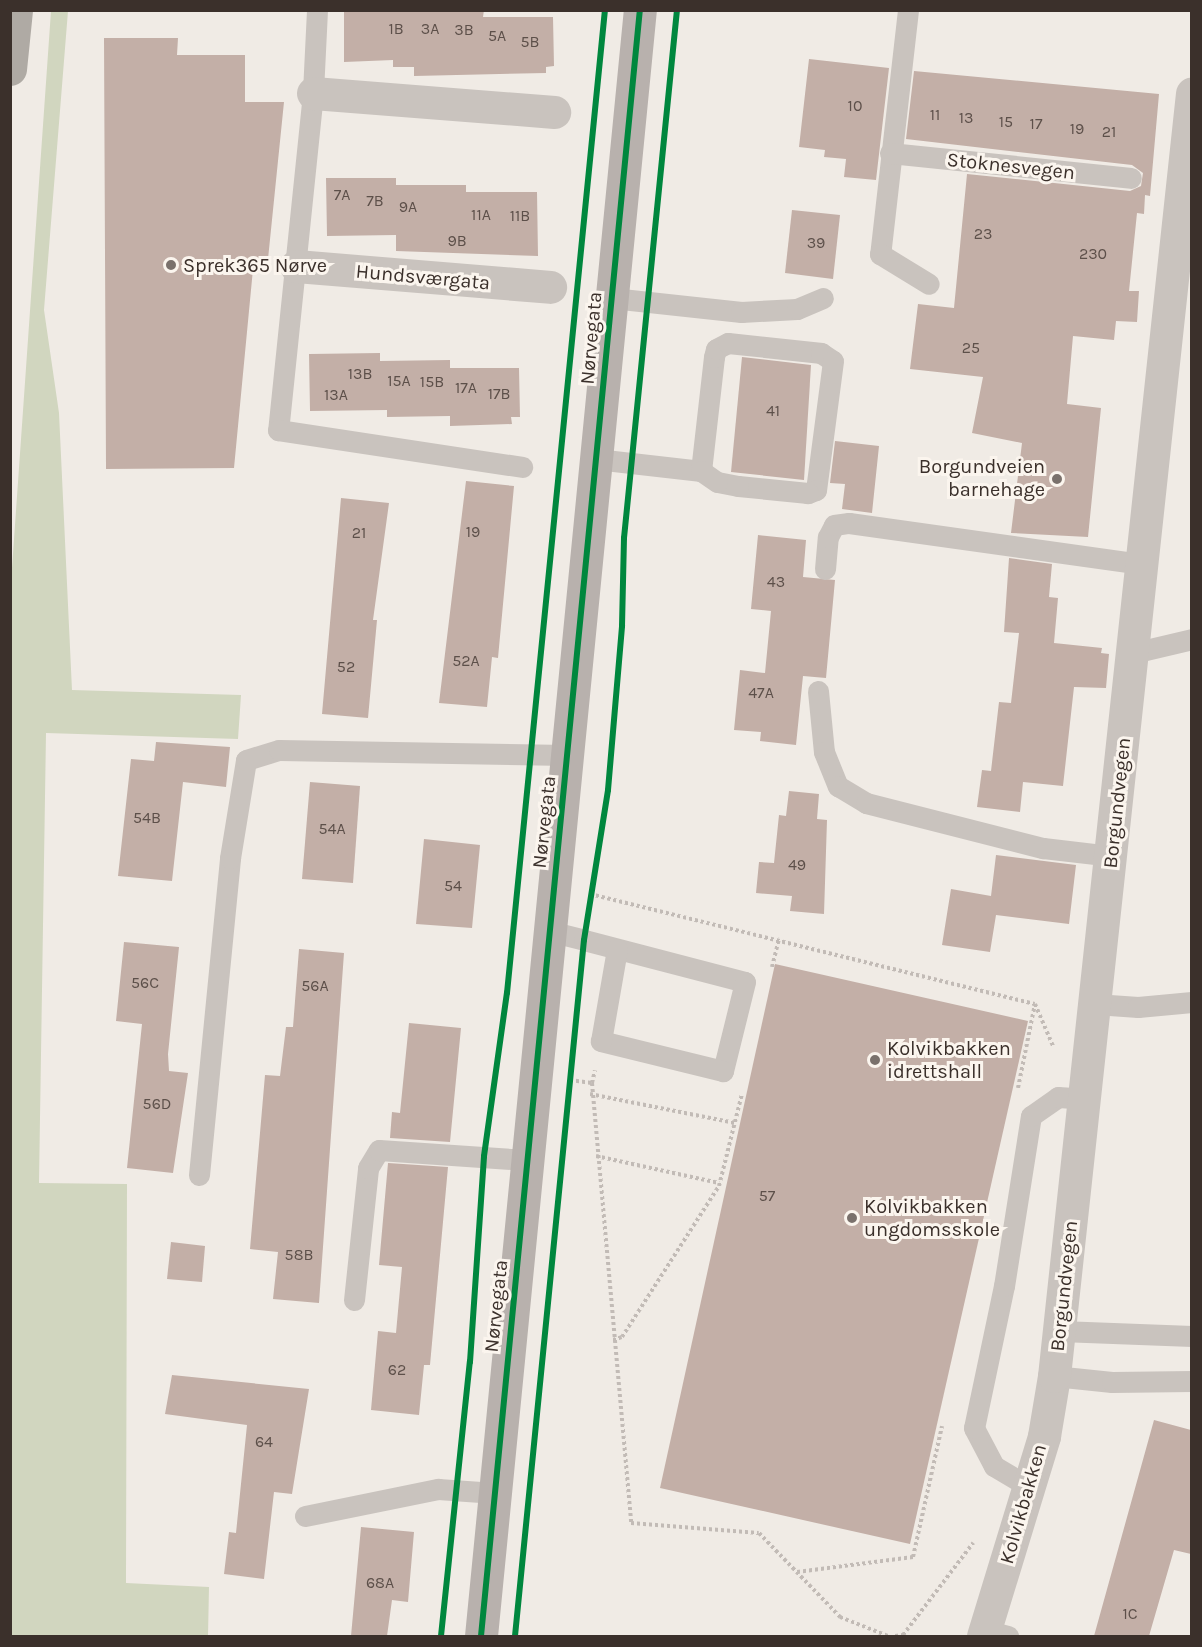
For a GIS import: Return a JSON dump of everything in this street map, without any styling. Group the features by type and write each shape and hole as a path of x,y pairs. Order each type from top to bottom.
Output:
{"highway":[{"path":"10,69 16,10"}],"main road":[{"name":"Nørvegata","path":"481,1636 640,10"}],"street":[{"path":"313,93 554,112"},
{"name":"Borgundvegen","path":"1054,1376 1188,164 1191,93"},
{"name":"Hundsværgata","path":"296,266 550,287"},
{"name":"Kolvikbakken","path":"992,1634 1054,1376"}],"lane":[{"path":"317,10 313,93 278,430 522,467"},
{"path":"908,10 880,254 929,284"},
{"name":"Stoknesvegen","path":"890,153 1131,178"},
{"path":"612,298 741,312 797,309 823,298"},
{"path":"596,459 701,471 717,482 808,494 816,490 834,362 821,353 728,343 716,349 701,471"},
{"path":"825,569 828,537 834,525 849,522 1142,564"},
{"path":"1133,653 1191,639"},
{"path":"818,691 823,743 838,786 866,803 1043,848 1111,856"},
{"name":"Nørvegata","path":"199,1175 230,858 246,760 279,750 567,755"},
{"path":"549,931 745,982 723,1071 601,1041 617,949"},
{"path":"1095,1004 1138,1007 1191,1002"},
{"path":"1029,1487 994,1466 974,1428 1004,1286 1030,1116 1058,1097 1084,1099"},
{"path":"354,1300 368,1168 379,1150 527,1160"},
{"path":"1060,1331 1191,1336"},
{"name":"Borgundvegen","path":"1054,1376 1112,1382 1191,1381"},
{"path":"305,1516 438,1489 495,1494"}],"path":[{"path":"584,940 592,882"},
{"path":"590,894 1035,1004"},
{"path":"1035,1004 1057,1056"},
{"path":"1016,1101 1035,1004"},
{"path":"568,1092 571,1069"},
{"path":"570,1080 592,1083 590,1094 631,1523 759,1533 840,1617 888,1636"},
{"path":"590,1094 735,1123 719,1183 622,1337 613,1340"},
{"path":"596,1156 719,1183"},
{"path":"797,1572 913,1557 943,1422"},
{"path":"895,1636 903,1635 974,1541"}],"green space":[{"path":"51,11 68,11 44,310 59,413 72,690 241,695 238,739 46,733 39,1183 127,1184 126,1583 209,1587 208,1636 11,1636 11,582"}],"building":[{"path":"344,10 484,10 483,17 553,17 554,66 546,67 546,73 414,76 414,67 393,67 393,60 344,62"},
{"path":"104,38 178,38 177,55 245,55 245,102 284,102 267,269 253,269 234,468 106,469"},
{"path":"809,59 889,68 876,180 844,177 846,159 824,157 825,150 799,147"},
{"path":"914,71 1159,94 1150,196 1145,195 1144,214 1137,213 1129,291 1139,291 1137,322 1116,321 1114,340 1073,336 1067,404 1101,408 1088,537 1011,533 1022,443 972,433 983,377 910,369 918,304 954,308 967,174 1130,191 1141,186 1143,173 1132,165 906,139"},
{"path":"326,178 396,178 396,185 466,185 466,192 537,192 538,256 396,251 396,235 327,236"},
{"path":"792,210 840,215 833,279 785,273"},
{"path":"380,353 380,361 450,360 450,368 519,368 520,417 511,417 512,424 450,426 450,416 387,417 387,410 310,411 309,354"},
{"path":"742,357 811,365 804,480 731,472"},
{"path":"835,441 879,446 872,513 842,509 845,484 830,483"},
{"path":"466,481 514,486 498,658 492,657 487,707 439,703"},
{"path":"341,498 389,503 373,620 377,620 368,718 322,714"},
{"path":"758,535 806,540 803,577 835,580 826,678 803,676 796,745 760,741 761,732 734,730 740,670 765,673 771,611 751,609"},
{"path":"1009,558 1052,564 1049,597 1058,598 1054,643 1102,648 1101,653 1109,654 1106,688 1074,687 1063,786 1023,782 1020,812 977,807 982,770 991,771 999,702 1011,703 1019,633 1004,632"},
{"path":"156,742 230,747 226,787 183,782 172,881 118,876 131,759 154,761"},
{"path":"310,782 360,786 353,883 302,879"},
{"path":"789,791 819,794 817,819 827,820 824,914 790,911 792,896 756,893 759,862 774,863 779,815 786,816"},
{"path":"424,839 480,845 472,928 416,924"},
{"path":"996,855 1076,865 1069,924 996,915 990,952 942,945 951,889 991,896"},
{"path":"124,942 179,947 168,1054 169,1071 188,1073 173,1173 127,1168 142,1024 116,1021"},
{"path":"299,949 344,953 319,1303 273,1299 278,1252 250,1249 265,1075 280,1076 286,1027 293,1027"},
{"path":"775,964 1028,1021 910,1544 660,1488"},
{"path":"409,1023 461,1028 450,1142 390,1138 392,1112 400,1113"},
{"path":"388,1163 448,1167 430,1365 424,1365 419,1415 371,1410 378,1331 396,1333 402,1267 379,1265"},
{"path":"171,1242 205,1246 202,1282 167,1279"},
{"path":"172,1375 309,1389 292,1494 274,1492 264,1579 224,1574 229,1532 236,1533 247,1425 165,1414"},
{"path":"1154,1420 1191,1430 1191,1554 1174,1550 1149,1636 1094,1636"},
{"path":"361,1527 414,1532 408,1602 392,1600 387,1636 351,1636"}],"cycle path":[{"path":"441,1636 470,1362 484,1156 507,993 605,10"},
{"path":"481,1636 640,10"},
{"path":"515,1636 584,940 608,790 622,626 624,538 677,10"}],"place":[{"name":"Sprek365 Nørve","path":"171,265"},
{"name":"Borgundveien barnehage","path":"1057,479"},
{"name":"Kolvikbakken idrettshall","path":"875,1060"},
{"name":"Kolvikbakken ungdomsskole","path":"852,1218"}]}
